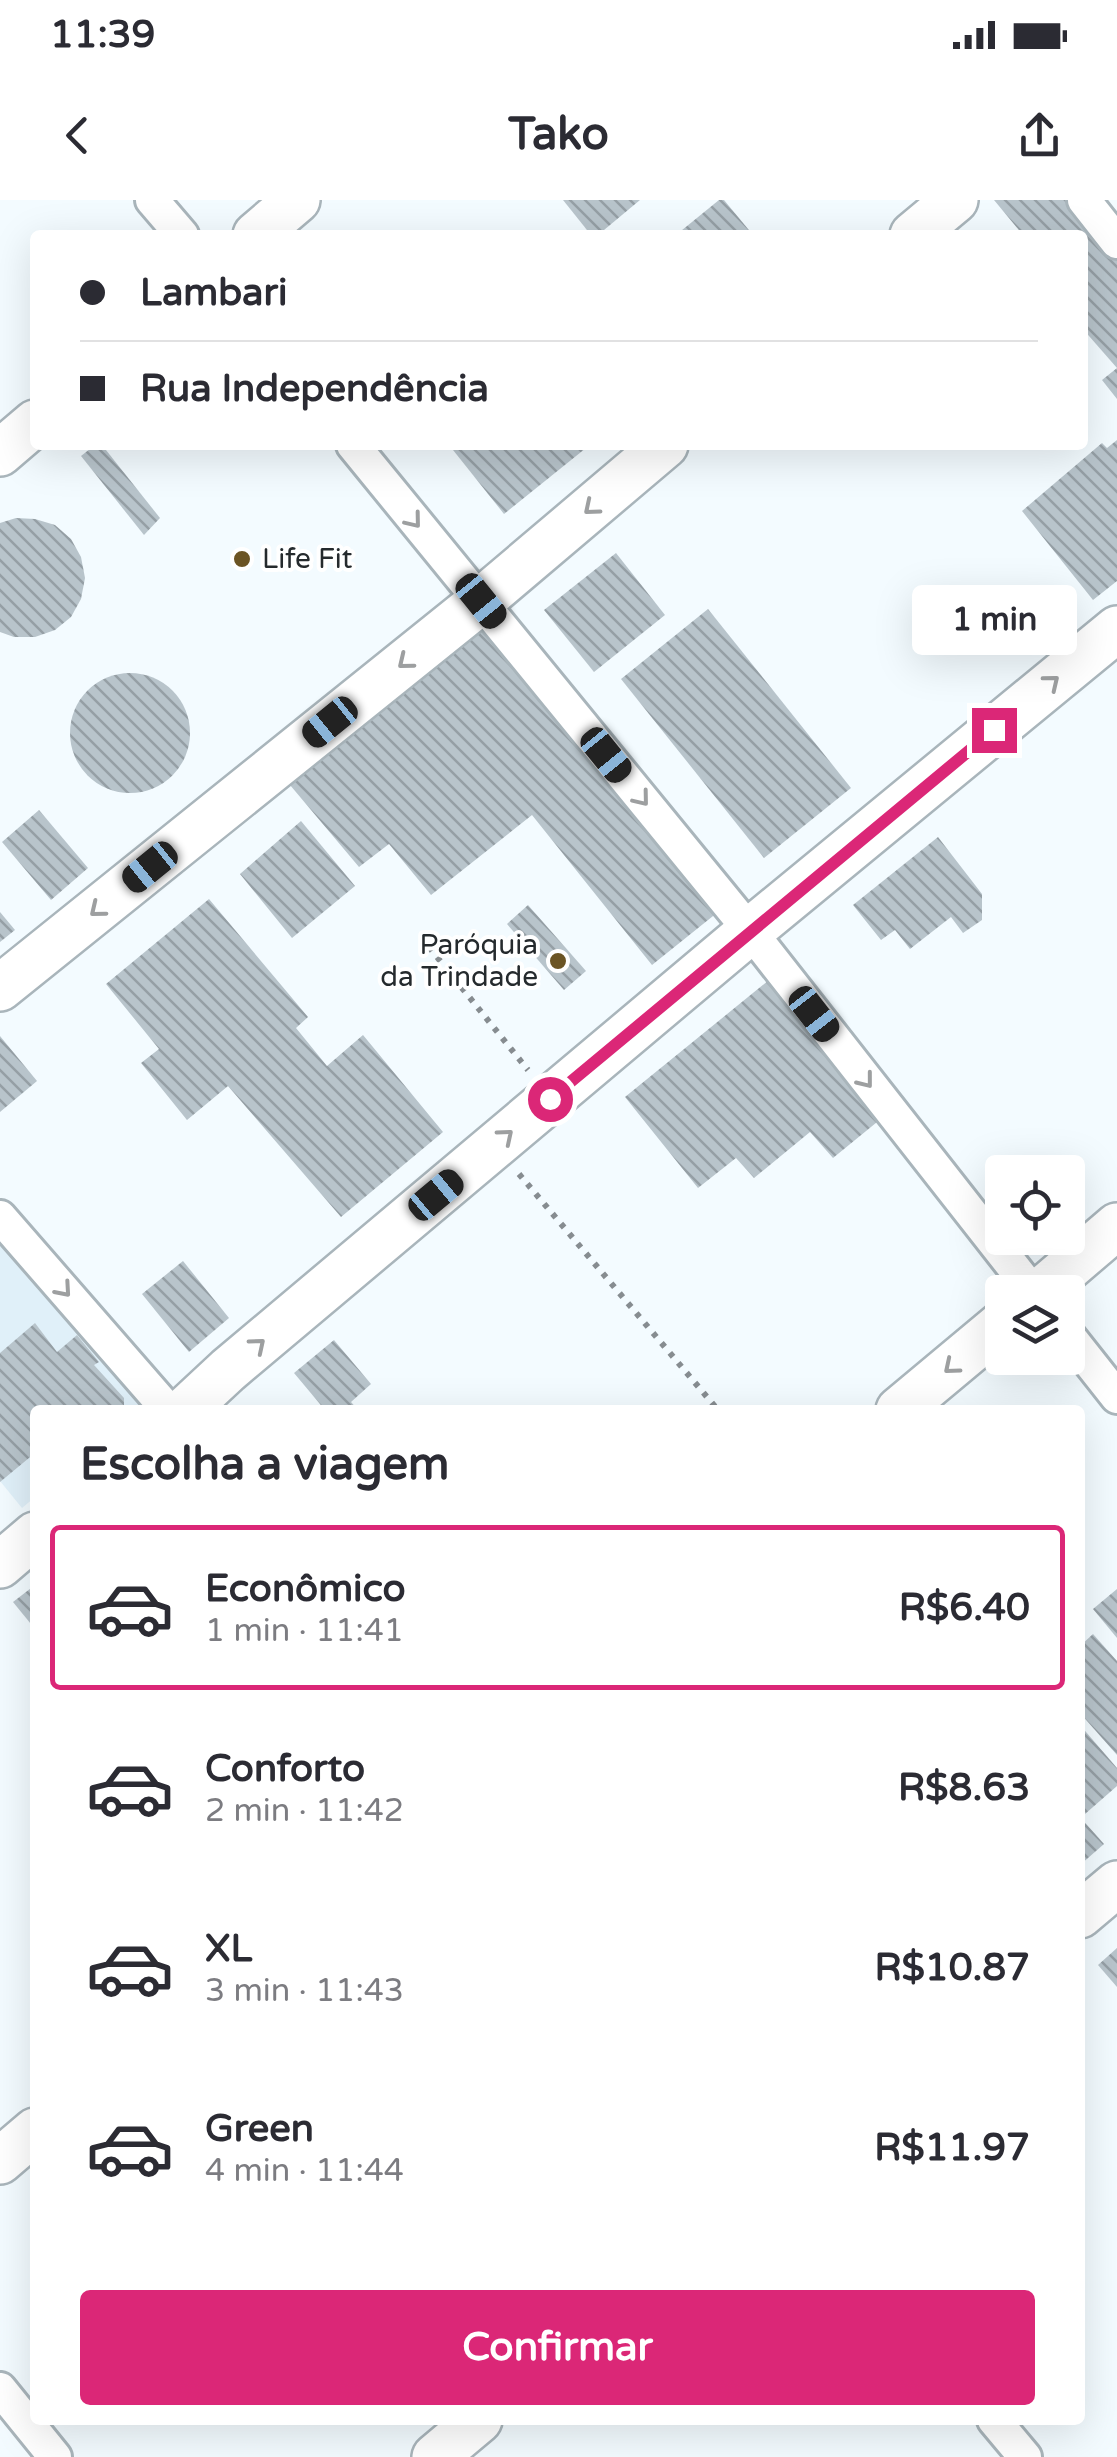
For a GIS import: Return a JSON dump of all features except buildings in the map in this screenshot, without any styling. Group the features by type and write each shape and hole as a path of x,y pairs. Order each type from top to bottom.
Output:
{"street":[{"path":"152,200 178,230"},
{"path":"262,230 297,200"},
{"path":"919,230 955,200"},
{"path":"1084,200 1117,242"},
{"path":"0,453 30,427"},
{"path":"357,450 750,931 1023,1275"},
{"path":"0,988 481,601 659,450"},
{"path":"191,1405 750,931 1117,628"},
{"path":"0,1217 164,1405"},
{"path":"1057,1275 1117,1226"},
{"path":"905,1405 985,1338"},
{"path":"1085,1357 1117,1397"},
{"path":"0,1566 30,1540"},
{"path":"1085,1911 1117,1884"},
{"path":"0,2160 30,2135"},
{"path":"0,2389 55,2457"},
{"path":"435,2457 473,2425"},
{"path":"998,2425 1025,2457"}],"path":[{"path":"429,948 550,1099"},
{"path":"495,1145 714,1405"}],"shaded area":[{"path":"0,1234 142,1405 30,1405 30,1501 22,1508 0,1481"}],"place":[{"name":"Life Fit","path":"242,559"},
{"name":"Paróquia da Trindade","path":"558,961"}],"route":[{"path":"550,1099 994,730"}]}
